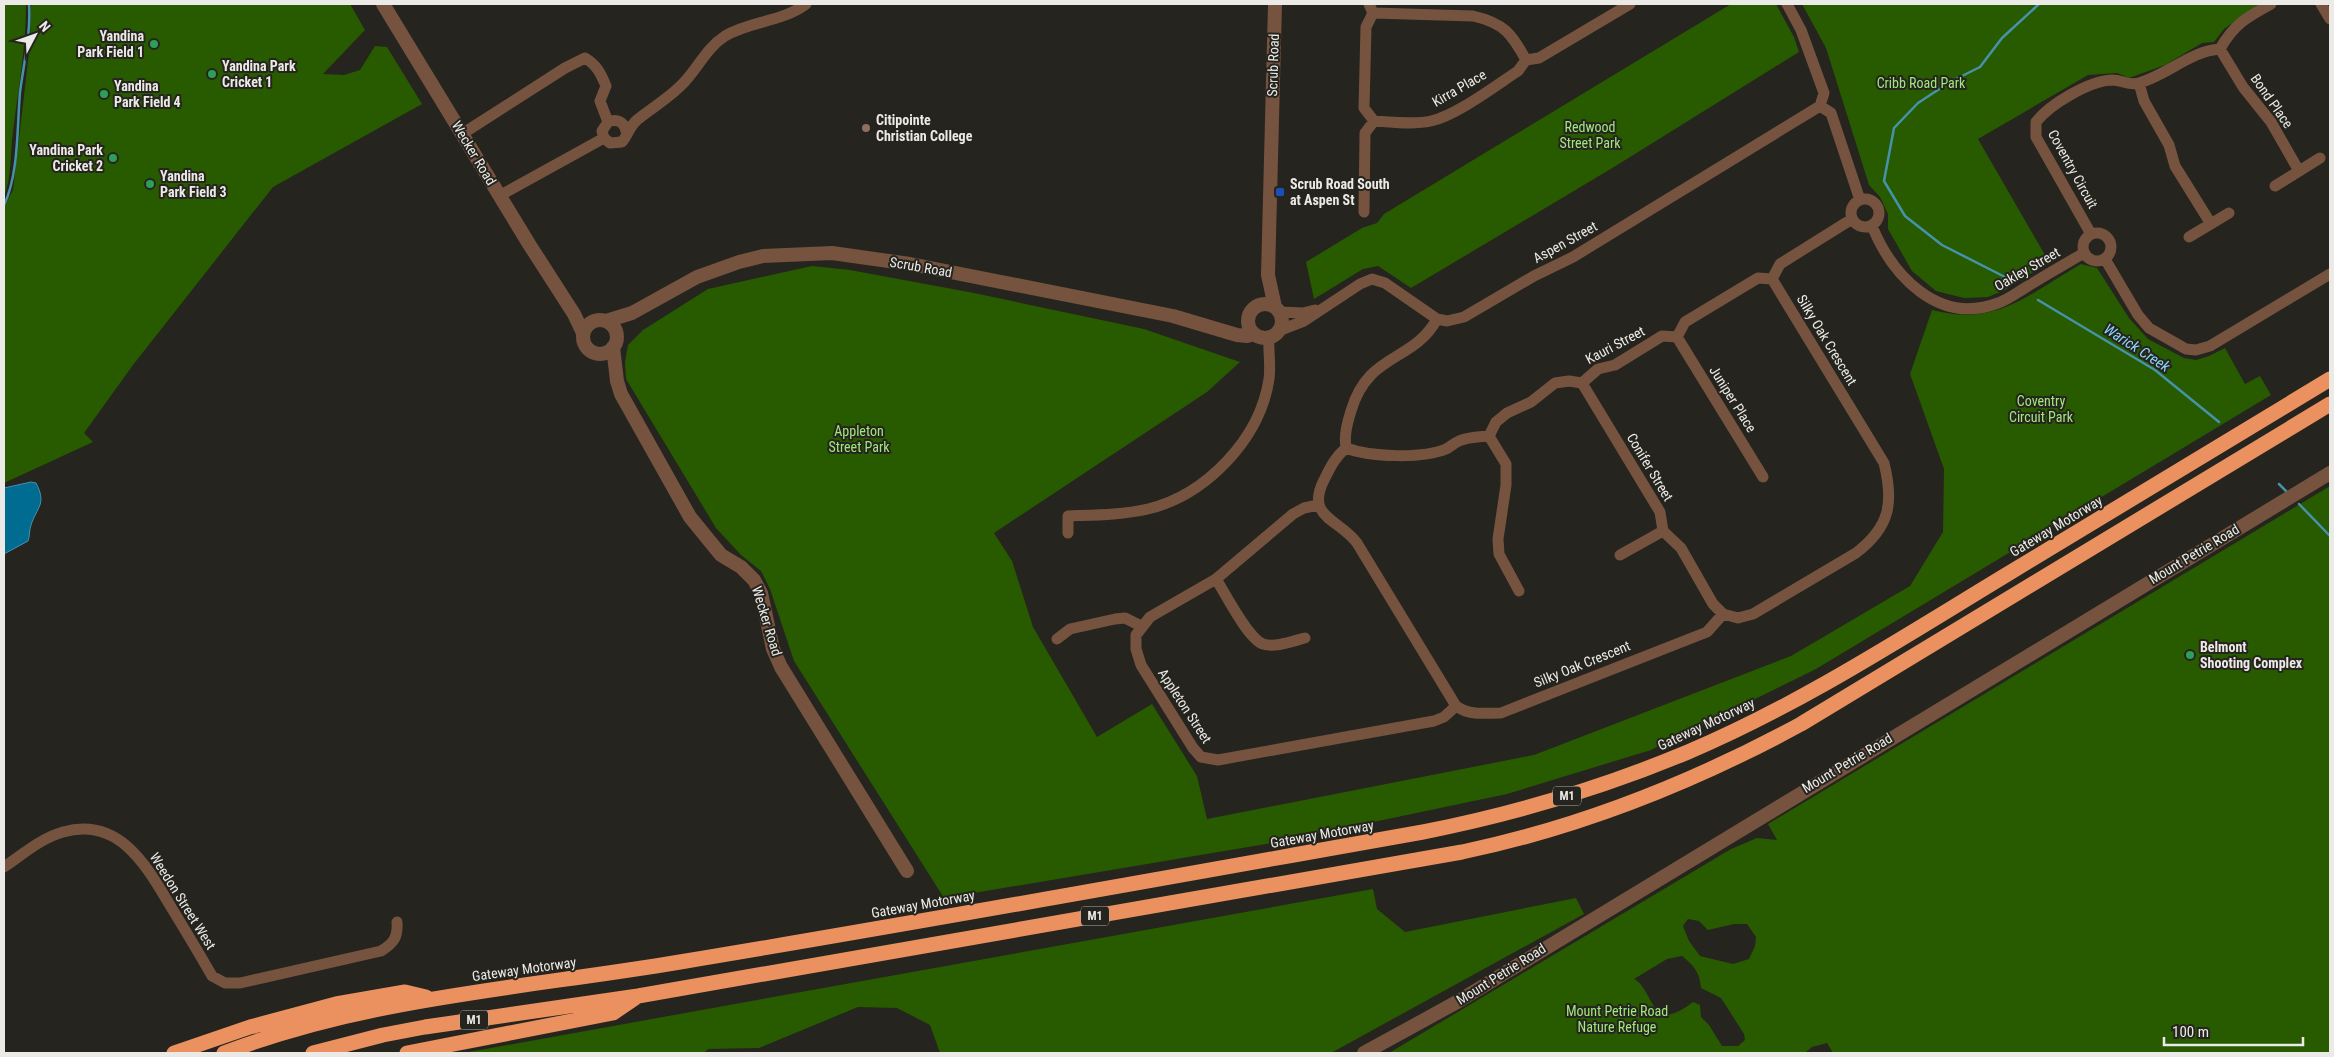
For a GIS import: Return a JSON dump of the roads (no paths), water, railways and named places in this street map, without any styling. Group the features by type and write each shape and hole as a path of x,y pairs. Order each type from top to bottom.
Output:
{"highway":[{"name":"Gateway Motorway","path":"224,1053 319,1022 432,998 679,962 1423,832 1513,812 1576,794 1688,752 1744,726 1814,689 2330,379"},
{"name":"M1","path":"313,1053 383,1034 638,996 1462,852 1530,836 1619,808 1720,767 1801,724 2330,404"},
{"path":"174,1053 250,1027 336,1004 405,992 432,998"},
{"path":"407,1053 613,1013 638,996"}],"street":[{"name":"Wecker Road","path":"383,4 499,196 567,301 583,333 585,345 594,352 617,382 690,517 721,555 741,568 754,580 760,593 774,649 781,667 907,871"},
{"path":"608,122 602,131 604,138 610,143 618,144 624,139 626,131 636,121 673,94 688,79 703,56 723,37 741,28 780,17 806,4"},
{"name":"Scrub Road","path":"1275,4 1268,275 1277,310"},
{"name":"Kirra Place","path":"1374,121 1413,123 1431,121 1445,116 1518,71 1526,60 1540,58 1630,4"},
{"path":"1787,4 1801,30 1824,93 1820,106 1831,114 1860,200"},
{"path":"2220,48 2231,30 2246,17 2271,4"},
{"path":"2321,4 2330,19"},
{"path":"1364,212 1365,133 1374,121 1364,108 1366,27 1371,8 1474,16 1490,20 1502,26 1512,37 1526,60"},
{"name":"Coventry Circuit","path":"2091,234 2036,137 2036,122 2043,113 2087,86 2100,81 2115,80 2129,84 2139,83 2169,71 2206,50 2220,48"},
{"name":"Bond Place","path":"2220,48 2243,87 2270,122 2299,171"},
{"path":"462,134 564,68 585,58 594,64 602,75 606,86 600,101 608,122"},
{"path":"2139,83 2144,101 2169,144 2175,166 2211,224"},
{"name":"Aspen Street","path":"1438,319 1447,321 1464,317 1534,276 1573,257 1820,106"},
{"path":"608,122 620,121 626,131"},
{"path":"499,196 604,138"},
{"path":"2274,186 2320,158"},
{"path":"1860,200 1870,200 1878,208 1878,218 1872,226 1860,226 1852,218 1852,208 1860,200"},
{"path":"2189,237 2229,213"},
{"path":"1677,337 1685,322 1758,278 1772,279 1780,264 1852,218"},
{"name":"Oakley Street","path":"1872,226 1886,254 1910,284 1925,296 1962,308 1981,307 1998,303 2084,253"},
{"path":"2101,233 2109,240 2110,250 2105,259 2093,260 2084,253 2083,242 2091,234 2101,233"},
{"name":"Scrub Road","path":"603,320 632,313 669,291 716,269 763,256 832,253 920,266 1173,316 1237,335 1247,336 1253,334"},
{"path":"2105,259 2138,315 2149,328 2186,349 2196,350 2210,346 2330,274"},
{"name":"Scrub Road","path":"1253,310 1268,275"},
{"name":"Silky Oak Crescent","path":"1456,706 1464,712 1473,714 1501,713 1707,632 1724,614 1738,618 1753,614 1856,553 1870,542 1880,529 1890,499 1890,486 1884,463 1772,279"},
{"path":"1253,310 1248,325 1253,334 1258,337 1274,334 1304,321 1321,308 1372,280 1385,283 1438,319 1422,341 1382,364 1362,384 1355,396 1344,436 1346,448"},
{"name":"Wecker Road","path":"567,301 614,327 617,382"},
{"path":"1218,328 1238,322 1253,310 1266,304 1277,310 1303,313 1321,308"},
{"path":"1068,533 1068,513 1122,514 1150,509 1182,496 1228,460 1244,439 1261,409 1269,380 1274,334 1282,322 1277,310"},
{"name":"Scrub Road","path":"615,342 632,313"},
{"path":"583,333 589,324 603,320"},
{"name":"Kauri Street","path":"1490,436 1496,422 1507,413 1531,402 1555,383 1569,382 1582,384 1598,369 1615,365 1662,336 1677,337"},
{"name":"Juniper Place","path":"1677,337 1763,477"},
{"path":"594,352 604,353 615,342"},
{"name":"Conifer Street","path":"1582,384 1660,512 1663,532"},
{"path":"1346,448 1358,453 1391,456 1428,453 1446,449 1458,441 1490,436 1506,464 1506,485 1498,539 1499,554 1519,590"},
{"path":"1346,448 1336,456 1317,493 1318,505 1325,515 1352,536 1456,706"},
{"name":"Mount Petrie Road","path":"1364,1053 1456,1002 2330,473"},
{"path":"1057,639 1070,629 1115,619 1125,618 1141,626 1150,617 1216,579 1293,514 1304,508 1318,505"},
{"path":"1620,555 1663,532 1681,548 1713,604 1724,614"},
{"path":"1216,579 1251,635 1262,644 1273,645 1305,638"},
{"name":"Appleton Street","path":"1141,626 1136,635 1136,649 1141,665 1192,748 1201,757 1209,760 1402,728 1444,717 1456,706"},
{"name":"Weedon Street West","path":"4,867 41,842 63,832 84,830 102,832 121,841 139,857 156,879 212,976 225,983 240,983 381,951 393,943 398,934 397,922"}],"water":[{"path":"31,482 36,483 41,501 30,527 28,541 4,554 4,488"}],"waterway":[{"path":"4,205 9,193 15,165 20,92 28,37 29,4"},
{"name":"Warick Creek","path":"2005,277 1942,245 1905,216 1884,181 1894,128 1918,103 1950,82 1980,67 2002,38 2039,4"},
{"name":"Warick Creek","path":"2038,300 2155,370 2219,422"},
{"name":"Warick Creek","path":"2279,484 2288,493"},
{"name":"Warick Creek","path":"2299,504 2330,536"}],"place":[{"name":"Yandina Park Field 1","path":"154,44"},
{"name":"Yandina Park Cricket 1","path":"212,74"},
{"name":"Yandina Park Field 4","path":"104,94"},
{"name":"Citipointe Christian College","path":"866,128"},
{"name":"Yandina Park Cricket 2","path":"113,158"},
{"name":"Yandina Park Field 3","path":"150,184"},
{"name":"Scrub Road South at Aspen St","path":"1280,192"},
{"name":"Belmont Shooting Complex","path":"2190,655"}],"park label":[{"name":"Cribb Road Park","path":"1921,83"},
{"name":"Redwood Street Park","path":"1590,136"},
{"name":"Coventry Circuit Park","path":"2041,410"},
{"name":"Appleton Street Park","path":"859,440"},
{"name":"Mount Petrie Road Nature Refuge","path":"1617,1020"}]}
